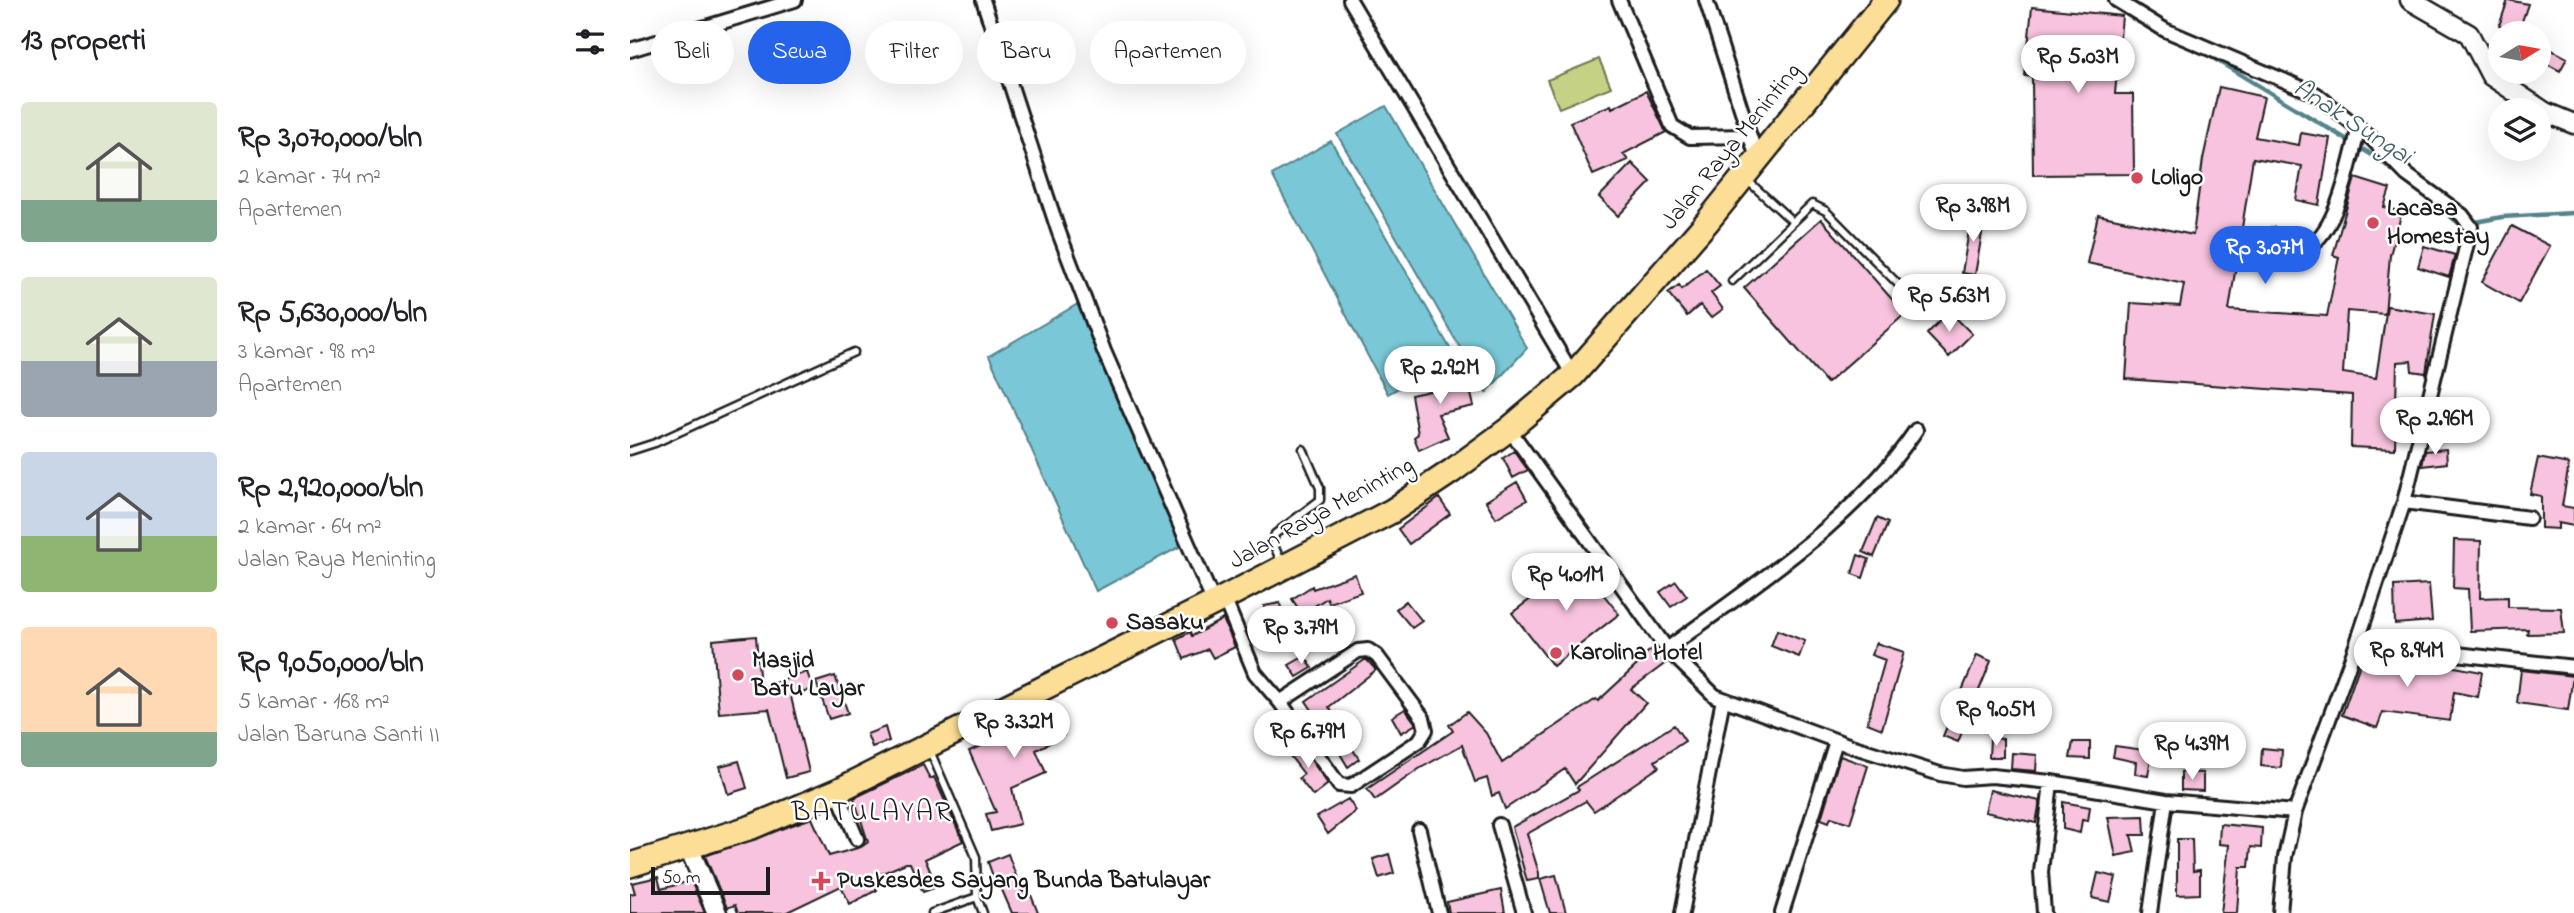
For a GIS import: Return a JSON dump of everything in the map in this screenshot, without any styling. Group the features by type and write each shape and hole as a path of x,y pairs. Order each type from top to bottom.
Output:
{"highway":[{"name":"Jalan Raya Meninting","path":"630,864 752,827 837,791 1219,601 1392,510 1509,429 1573,375 1707,222 1886,0"}],"street":[{"path":"630,50 795,0"},
{"path":"984,0 1058,230 1104,351 1255,674 1280,702 1335,782 1346,787 1355,784 1419,741 1426,730 1423,718 1377,656 1367,650 1358,651 1280,702"},
{"path":"1350,0 1573,375"},
{"path":"1619,0 1672,126 1690,137 1748,135"},
{"path":"1706,0 1757,158"},
{"path":"2116,0 2165,30 2316,94 2356,139 2470,225 2404,502 2357,643 2295,812 2285,857 2280,913"},
{"path":"2410,0 2469,34 2491,76 2545,112 2574,124"},
{"path":"2267,254 2302,249 2323,235 2346,179 2356,139"},
{"path":"1509,429 1667,649 1689,673 1723,699 1836,741 1951,776 2051,782 2166,801 2295,812"},
{"path":"1667,649 1840,519 1901,453 1916,430"},
{"path":"2404,502 2529,518"},
{"path":"2357,643 2574,667"},
{"path":"1682,913 1723,699"},
{"path":"1782,913 1836,741"},
{"path":"2044,913 2040,872 2051,782"},
{"path":"837,791 857,839"},
{"path":"2150,913 2166,801"},
{"path":"1499,825 1524,913"},
{"path":"1419,830 1439,913"},
{"path":"689,848 717,913"}],"lane":[{"path":"1743,176 1792,221"},
{"path":"1732,281 1808,204 1820,206 1898,284"},
{"path":"630,451 655,443 854,352"},
{"path":"1282,567 1273,543 1275,534 1321,500 1322,494 1303,449"},
{"path":"928,746 976,857 977,897 983,913"},
{"path":"932,913 977,897"}],"green space":[{"path":"1599,59 1611,87 1559,108 1547,80"}],"water":[{"path":"1386,106 1527,348 1486,393 1337,134"},
{"path":"1331,141 1455,357 1388,394 1272,175"},
{"path":"1083,301 1187,543 1096,591 989,356"}],"building":[{"path":"2508,0 2528,4 2522,21 2501,21"},
{"path":"2032,7 2122,16 2115,94 2133,94 2134,174 2033,175 2032,77 2025,76"},
{"path":"2552,50 2567,58 2560,71 2552,67"},
{"path":"2219,87 2264,97 2255,137 2299,145 2301,133 2330,138 2319,205 2296,200 2302,166 2253,158 2229,310 2327,316 2339,257 2333,255 2355,178 2390,189 2384,207 2402,212 2390,255 2385,314 2347,311 2343,373 2376,378 2387,306 2435,314 2426,373 2412,371 2411,361 2397,362 2395,449 2351,447 2352,395 2126,379 2131,303 2180,306 2184,284 2087,263 2098,215 2193,235 2203,159"},
{"path":"1646,91 1666,132 1623,154 1628,160 1593,175 1570,122 1611,105 1612,108"},
{"path":"1632,163 1651,182 1618,216 1599,197"},
{"path":"1972,212 1985,215 1975,275 1962,273"},
{"path":"1821,219 1905,314 1827,383 1744,288"},
{"path":"2512,226 2550,246 2519,303 2482,282"},
{"path":"2271,227 2284,229 2283,244 2269,245"},
{"path":"2424,246 2455,255 2449,277 2418,267"},
{"path":"1706,269 1720,286 1711,293 1723,309 1711,318 1700,305 1687,316 1668,293 1679,285 1682,289"},
{"path":"1949,311 1972,334 1949,357 1927,334"},
{"path":"1459,365 1467,387 1469,386 1474,406 1438,414 1448,437 1419,450 1414,437 1418,434 1411,395 1439,389 1434,375"},
{"path":"2446,449 2447,463 2422,466 2425,451"},
{"path":"1514,451 1528,470 1513,478 1503,458"},
{"path":"2538,458 2569,464 2562,506 2574,508 2574,526 2558,523 2558,529 2541,528 2541,496 2530,494"},
{"path":"1517,482 1527,500 1496,518 1486,501"},
{"path":"1439,498 1450,514 1409,544 1398,529"},
{"path":"1877,518 1888,523 1874,557 1863,552"},
{"path":"2454,540 2481,541 2480,598 2508,597 2508,607 2561,608 2564,633 2527,634 2528,629 2470,631 2468,589 2453,588"},
{"path":"1858,555 1869,559 1863,578 1852,574"},
{"path":"1587,557 1596,569 1588,575 1619,614 1553,666 1512,613"},
{"path":"1355,574 1361,592 1329,603 1327,598 1302,614 1292,599 1312,586 1313,589"},
{"path":"1676,581 1687,596 1671,607 1660,592"},
{"path":"2429,584 2432,621 2395,624 2394,586"},
{"path":"1406,601 1422,621 1412,628 1396,609"},
{"path":"1280,603 1285,628 1269,631 1264,606"},
{"path":"1223,619 1235,647 1213,658 1208,649 1184,659 1176,639 1190,632 1192,636"},
{"path":"1777,630 1805,641 1799,657 1771,646"},
{"path":"756,636 760,688 807,672 813,689 791,697 809,772 786,778 769,709 719,713 713,640"},
{"path":"1876,643 1904,652 1882,729 1867,723 1885,660 1871,655"},
{"path":"1655,647 1667,662 1631,689 1646,703 1575,784 1565,769 1505,809 1499,793 1492,796 1487,778 1475,782 1462,745 1419,769 1375,800 1367,789 1453,731 1449,725 1467,712 1486,733 1502,763 1596,699 1598,701 1637,665 1635,662"},
{"path":"2364,653 2405,665 2406,658 2482,672 2478,697 2454,692 2450,721 2383,712 2377,728 2342,715"},
{"path":"1977,655 1991,661 1958,742 1943,736"},
{"path":"1305,656 1312,668 1297,677 1289,665"},
{"path":"1366,659 1376,670 1329,707 1337,721 1325,729 1306,701"},
{"path":"2521,670 2573,676 2568,710 2517,703"},
{"path":"835,676 848,713 829,719 816,682"},
{"path":"1047,702 1064,735 1036,750 1046,773 1012,788 1020,824 991,831 986,814 996,812 969,751 991,742 986,734"},
{"path":"1405,709 1416,724 1401,733 1392,717"},
{"path":"1674,725 1685,741 1655,761 1659,767 1594,811 1586,801 1527,834 1539,879 1527,881 1512,827 1579,790 1577,787"},
{"path":"885,727 889,741 872,747 867,734"},
{"path":"1990,738 2003,739 2003,757 1989,757"},
{"path":"2073,742 2090,742 2090,759 2070,758"},
{"path":"1299,743 1328,784 1313,796 1299,778 1304,774 1287,752"},
{"path":"1350,745 1359,759 1348,767 1339,752"},
{"path":"2115,746 2152,751 2148,776 2135,774 2136,762 2113,757"},
{"path":"2262,748 2282,750 2281,768 2261,766"},
{"path":"2012,753 2037,755 2036,771 2011,769"},
{"path":"1840,756 1868,766 1850,823 1831,817 1829,822 1821,819"},
{"path":"739,761 747,788 728,794 720,766"},
{"path":"923,765 930,779 934,777 963,841 925,859 937,887 923,892 910,863 906,863 871,878 877,890 850,904 841,886 785,913 738,913 735,905 727,908 705,856 812,818 829,856 861,847 868,842 854,798"},
{"path":"2181,772 2203,773 2203,791 2181,790"},
{"path":"1990,790 2040,801 2036,823 1985,812"},
{"path":"1348,799 1356,811 1328,834 1317,817"},
{"path":"2063,802 2090,807 2088,821 2082,820 2080,833 2063,829"},
{"path":"2144,816 2145,835 2131,835 2135,852 2116,856 2108,817"},
{"path":"2220,824 2262,828 2261,848 2251,847 2249,867 2240,867 2237,913 2221,913 2229,845 2219,844"},
{"path":"2177,839 2192,839 2193,871 2200,870 2200,894 2177,895"},
{"path":"1008,854 1022,892 1029,890 1038,913 1012,913 999,883 996,885 988,862"},
{"path":"1389,854 1394,873 1379,878 1373,859"},
{"path":"2098,873 2116,877 2110,902 2092,898"},
{"path":"1556,875 1566,913 1550,913 1540,879"},
{"path":"658,877 661,889 691,881 705,913 630,913 630,894 635,893 632,883"},
{"path":"1501,890 1505,913 1449,913 1447,902"}],"waterway":[{"name":"Anak Sungai","path":"2205,53 2377,158 2401,177"},
{"name":"Anak Sungai","path":"2419,191 2461,225 2502,217 2574,213"}],"place":[{"name":"Loligo","path":"2137,178"},
{"name":"Lacasa Homestay","path":"2373,223"},
{"name":"Sasaku","path":"1112,623"},
{"name":"Karolina Hotel","path":"1556,653"},
{"name":"Masjid Batu Layar","path":"738,675"},
{"name":"Puskesdes Sayang Bunda Batulayar","path":"821,881"}],"district":[{"name":"BATULAYAR","path":"872,813"}]}
